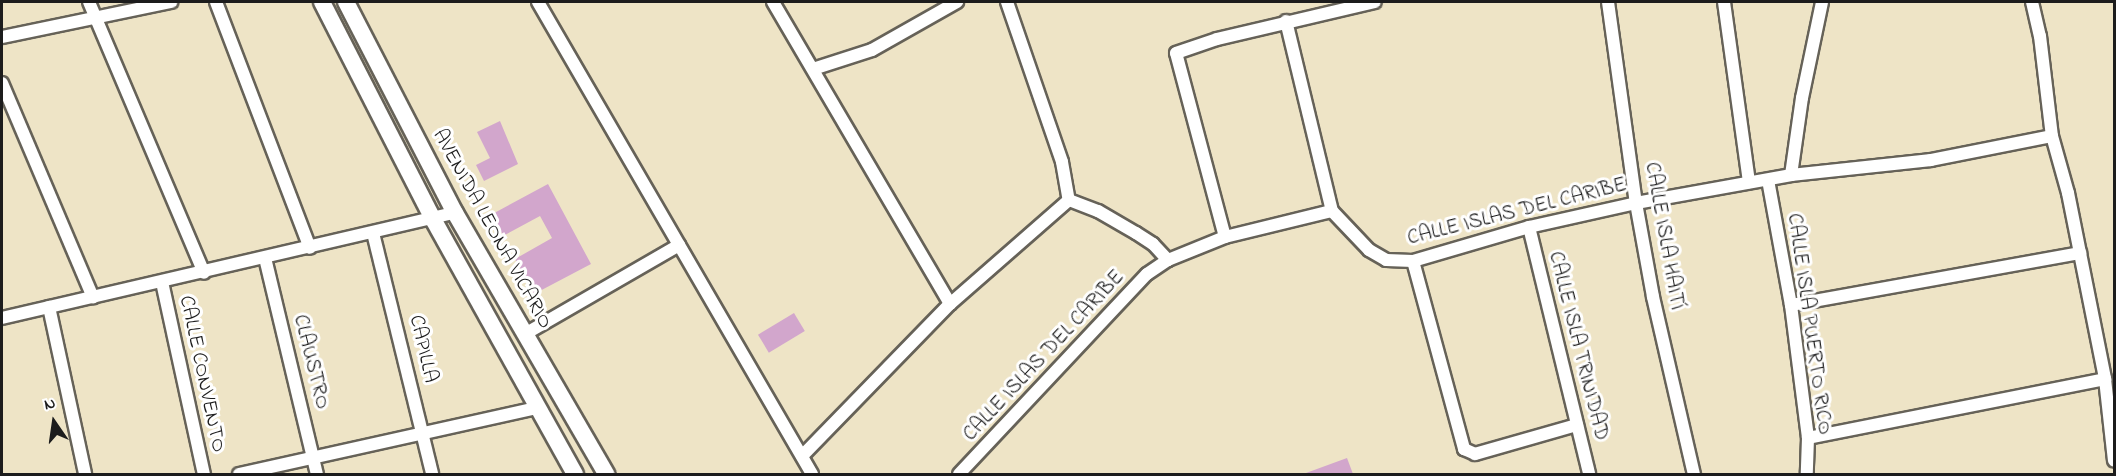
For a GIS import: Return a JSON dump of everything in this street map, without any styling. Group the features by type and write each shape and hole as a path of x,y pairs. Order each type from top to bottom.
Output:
{"street":[{"path":"89,2 204,273"},
{"path":"2,37 171,2"},
{"path":"216,2 310,248"},
{"name":"AVENIDA LEONA VICARIO","path":"322,2 433,219 536,408 575,474"},
{"name":"AVENIDA LEONA VICARIO","path":"346,2 455,213 606,474"},
{"path":"538,2 812,474"},
{"path":"773,2 950,304"},
{"path":"813,69 872,50 957,2"},
{"path":"1007,2 1062,162 1069,200"},
{"path":"1225,237 1176,53 1217,39 1286,21 1375,2"},
{"name":"CALLE ISLA HAITÍ","path":"1608,2 1636,203 1653,297 1694,474"},
{"path":"1724,2 1749,182"},
{"path":"1791,175 1802,98 1822,2"},
{"path":"2032,2 2040,36 2052,136 2068,193 2105,379 2115,461"},
{"path":"1286,21 1332,211"},
{"path":"2,83 93,297"},
{"name":"CALLE ISLAS DEL CARIBE","path":"959,474 1147,274 1168,260 1225,237 1332,211 1369,250 1386,260 1413,261 1529,227 1636,203 1791,175 1931,160 2052,136"},
{"name":"CALLE ISLA PUERTO RICO","path":"1768,180 1791,305 1808,438 1807,474"},
{"path":"802,456 950,304 1069,200"},
{"path":"1069,200 1098,211 1136,233 1153,244 1168,260"},
{"path":"2,318 455,213"},
{"name":"CALLE ISLA TRINIDAD","path":"1529,227 1589,474"},
{"name":"CAPILLA","path":"373,233 432,474"},
{"path":"525,334 680,245"},
{"path":"1791,305 2080,253"},
{"name":"CLAUSTRO","path":"265,258 317,474"},
{"path":"1413,261 1464,449 1469,453 1577,425"},
{"name":"CALLE CONVENTO","path":"162,282 204,474"},
{"path":"49,307 86,474"},
{"path":"1808,438 2105,379"},
{"path":"239,474 536,408"}],"building":[{"path":"500,121 518,164 484,181 476,165 490,158 477,132"},
{"path":"548,184 591,264 534,294 515,259 552,238 540,216 503,236 498,225 491,229 485,218"},
{"path":"794,313 805,331 769,353 758,335"},
{"path":"1347,458 1353,474 1306,474 1306,473"}]}
